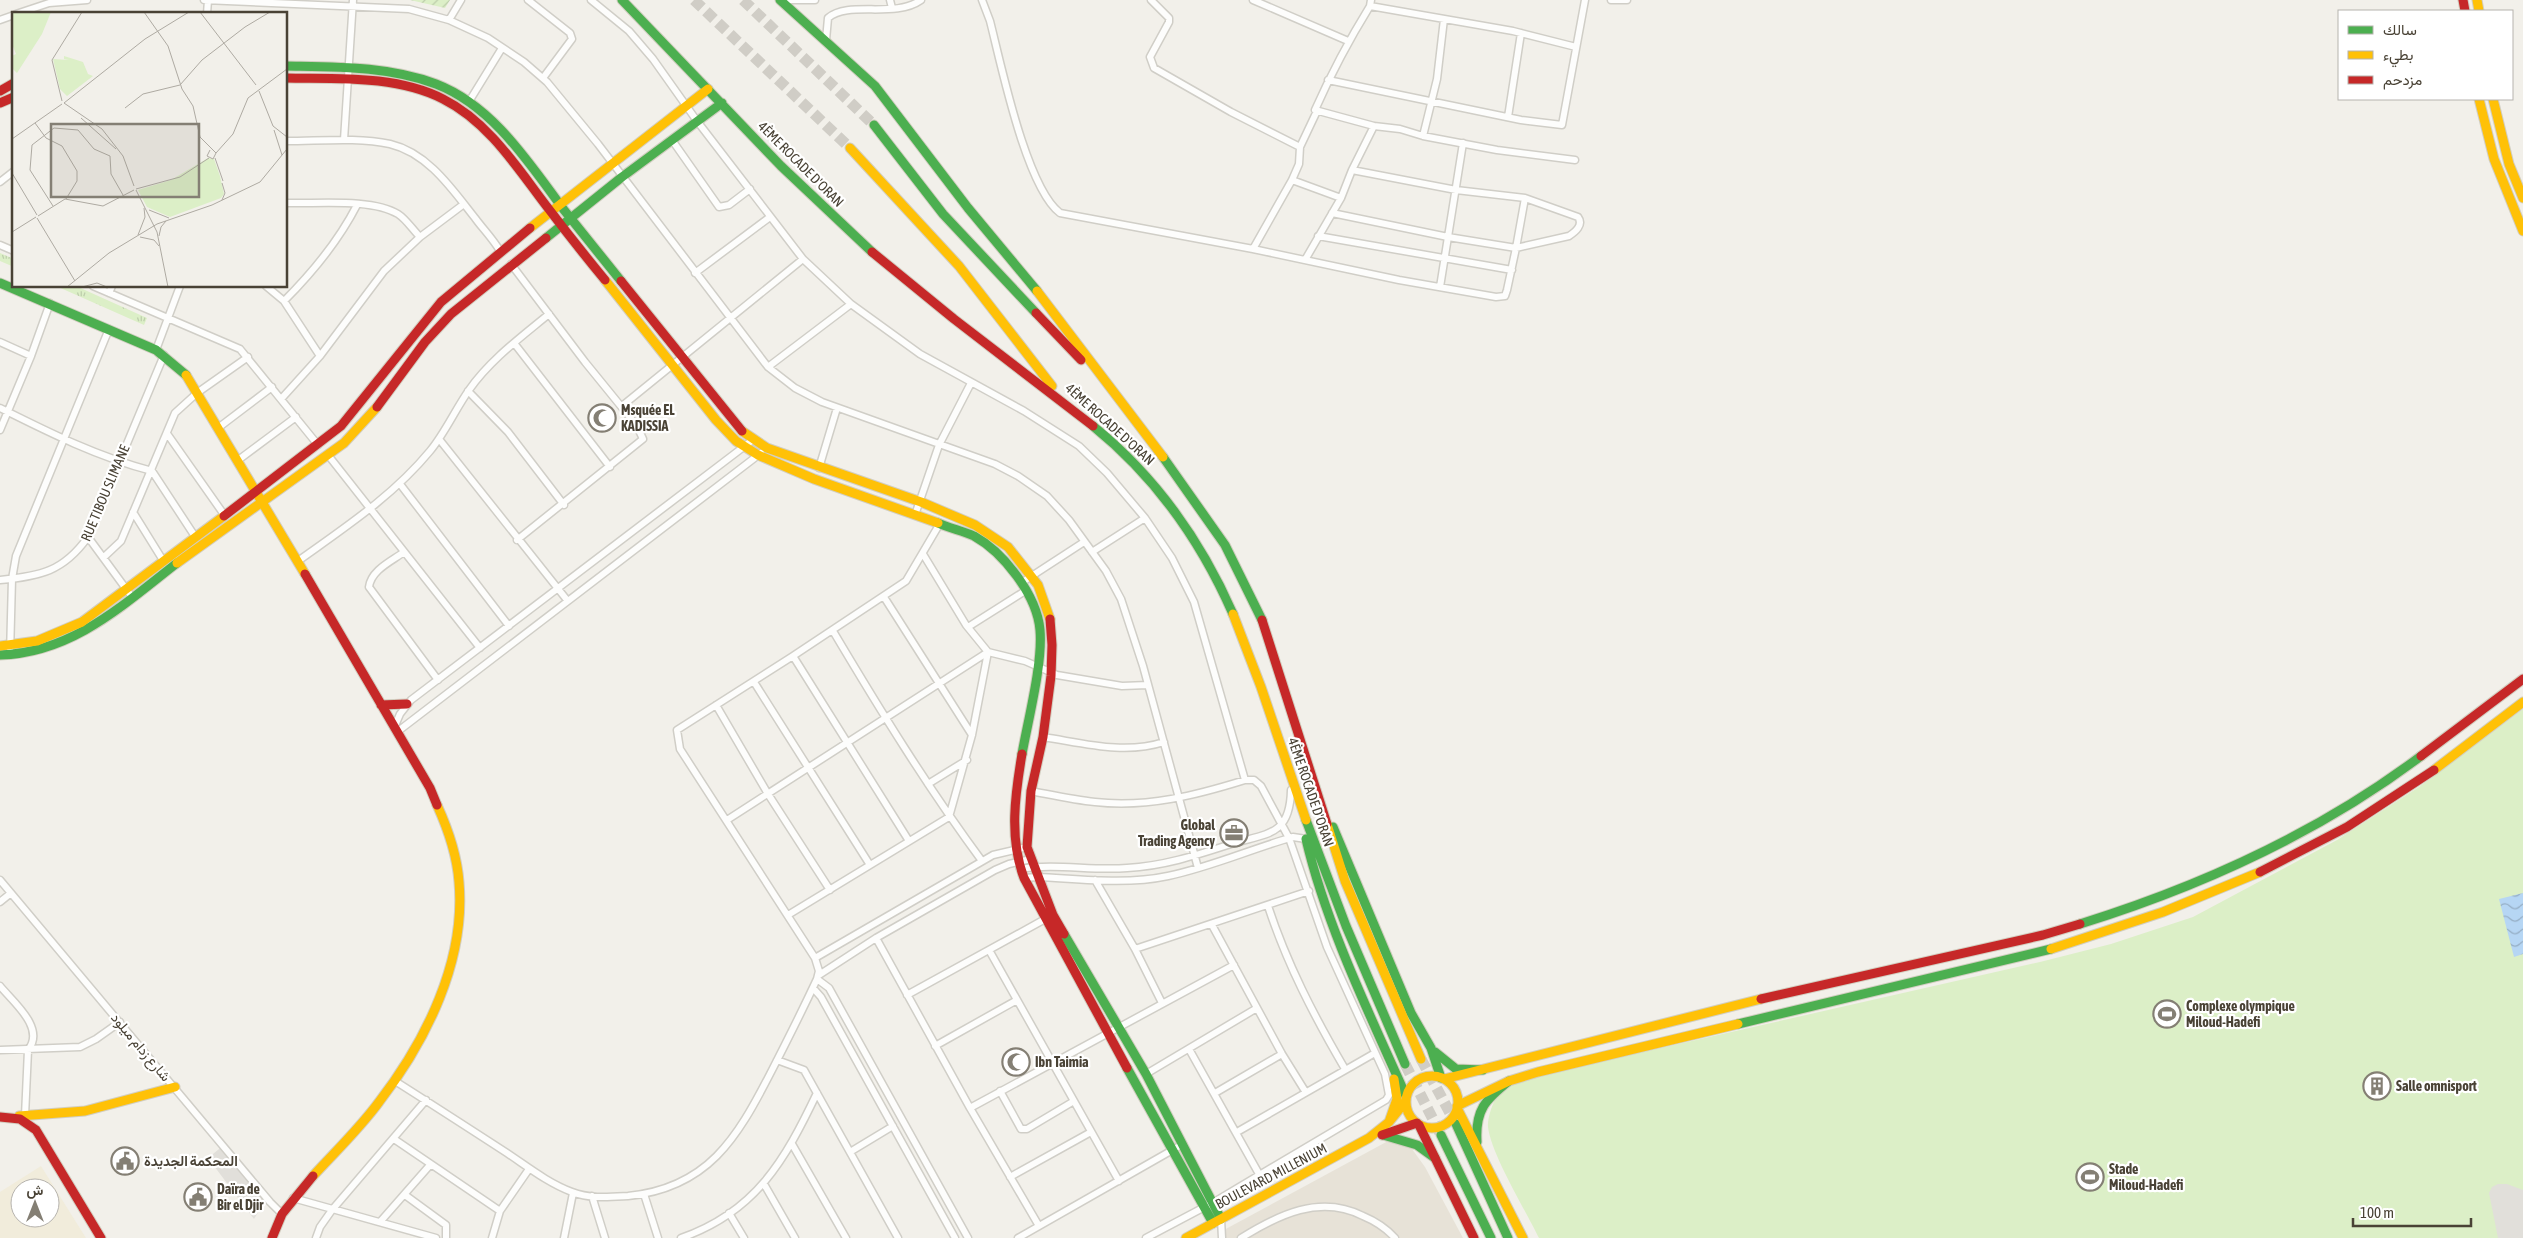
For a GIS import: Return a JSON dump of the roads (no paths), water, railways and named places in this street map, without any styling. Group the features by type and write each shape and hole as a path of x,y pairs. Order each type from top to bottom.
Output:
{"main road":[{"name":"4ÈME ROCADE D'ORAN","path":"622,0 836,220 922,294 1061,398 1110,438 1146,474 1190,531 1217,578 1242,633 1320,858 1371,988 1405,1064"},
{"name":"4ÈME ROCADE D'ORAN","path":"780,0 875,86 968,208 1032,284 1226,545 1262,620 1345,881 1421,1059"},
{"path":"288,66 349,67 409,74 440,85 470,100 482,110 520,151 570,217 740,430 767,448 819,468 921,502 975,525 1000,540 1032,576 1038,585 1050,620 1052,645 1051,672 1043,737 1031,791 1027,847 1049,917 1108,1033 1174,1150 1209,1204"},
{"path":"288,78 347,80 410,88 455,105 474,118 716,420 744,446 758,455 814,479 973,536 1000,554 1021,582 1031,601 1040,628 1038,666 1016,790 1015,849 1019,865 1024,878 1146,1074 1183,1144 1217,1221"},
{"path":"0,91 12,84"},
{"path":"0,654 6,649 35,643 63,633 129,594 222,529 341,426 440,302 500,251 552,213 612,163 708,89"},
{"path":"0,103 12,97"},
{"path":"2478,100 2494,159 2523,231"},
{"path":"2493,100 2509,164 2523,198"},
{"path":"129,594 164,562 225,516 328,456 344,443 377,407 434,331 450,314 560,224 722,103"},
{"path":"874,125 943,214 1038,317 1110,390"},
{"path":"850,148 959,266 1061,398"},
{"path":"0,284 50,303 160,352 182,370 260,497 430,788 450,833 458,872 460,904 457,936 448,976 421,1039 396,1081 378,1104 293,1198 282,1214 272,1237"},
{"path":"1370,1138 1389,1122 1406,1099 1410,1088 1424,1078 1442,1079 1483,1070 1767,998 2043,935 2131,908 2216,874 2296,835 2389,780 2523,679"},
{"path":"1370,1138 1418,1124 1434,1128 1442,1126 1454,1115 1457,1107 1509,1081 1590,1058 2018,958 2089,939 2225,887 2307,850 2391,800 2523,702"},
{"path":"381,706 407,704"},
{"path":"1287,765 1291,790 1306,839 1314,874 1406,1099 1408,1113 1418,1124 1439,1163 1474,1238"},
{"path":"1315,788 1411,1012 1431,1048 1442,1079 1455,1090 1457,1107 1523,1238"},
{"path":"2216,874 2225,887"},
{"path":"1431,1048 1444,1063 1458,1071 1483,1070"},
{"path":"1389,1122 1397,1099 1390,1063"},
{"path":"1478,1149 1476,1130 1478,1113 1493,1094 1509,1081"},
{"path":"0,1117 85,1111 175,1087"},
{"path":"14,1116 27,1121 36,1130 101,1238"},
{"path":"1456,1124 1508,1238"},
{"path":"1383,1135 1417,1144 1439,1163"},
{"path":"1441,1135 1491,1238"},
{"name":"BOULEVARD MILLENIUM","path":"1186,1238 1370,1138"}],"street":[{"path":"33,11 49,2 88,0"},
{"path":"206,0 352,3 409,9 470,28 502,48 543,78 612,163 768,367 795,388 838,408 995,464 1018,476 1047,496 1069,520 1092,552 1113,584 1127,613 1198,868"},
{"path":"448,20 461,0"},
{"path":"528,0 570,32 572,39 543,78"},
{"path":"591,0 636,39 653,58 697,122 803,259 851,304 920,354 1042,421 1079,446 1107,473 1145,518 1172,558 1194,602 1245,780"},
{"path":"784,0 815,0"},
{"path":"890,0 892,8"},
{"path":"826,40 828,18 837,10 843,8 892,8 922,0"},
{"path":"982,0 990,20 1024,150 1038,180 1056,209 1066,215 1253,249 1496,297 1505,296 1526,198"},
{"path":"1151,0 1169,18 1169,22 1150,57 1154,68 1231,112 1300,147"},
{"path":"1253,0 1348,41"},
{"path":"1328,80 1430,102 1562,125 1585,0"},
{"path":"1612,0 1627,0"},
{"path":"344,140 352,3"},
{"path":"1253,249 1292,180 1299,164 1300,147 1317,111 1315,110 1328,80 1348,41 1371,3 1521,33 1576,47"},
{"path":"0,20 12,15"},
{"path":"1423,136 1437,79 1444,19"},
{"path":"1508,116 1521,33"},
{"path":"470,100 502,48"},
{"path":"1317,111 1374,126 1400,129 1423,136 1575,160"},
{"path":"1305,260 1341,198 1352,170 1374,126"},
{"path":"288,141 344,140 391,144 411,153 437,171 500,251"},
{"path":"672,140 719,207 729,205 750,189"},
{"path":"1440,287 1463,143"},
{"path":"1332,212 1448,237 1516,248 1569,236 1576,231 1580,224 1578,217 1526,198 1456,190 1352,170"},
{"path":"0,182 12,173"},
{"path":"1292,180 1341,198"},
{"path":"288,203 372,206 401,215 420,237"},
{"path":"282,398 320,356 384,271 420,237 464,204"},
{"path":"284,301 315,270 335,243 357,205"},
{"path":"695,273 770,217"},
{"path":"1318,236 1512,270"},
{"path":"0,244 12,250"},
{"path":"622,406 803,259"},
{"path":"511,264 622,406 640,430 643,439 517,540"},
{"path":"98,288 229,342 248,357 318,446"},
{"path":"109,293 111,288"},
{"name":"RUE TIBOU SLIMANE","path":"0,580 45,574 53,570 80,548 88,537 160,352 168,317 179,288"},
{"path":"268,288 284,301 320,356"},
{"path":"0,430 31,356 50,303"},
{"path":"768,367 851,304"},
{"path":"298,562 400,484 439,439 468,391 484,370 549,314"},
{"path":"6,649 12,579 21,540 108,329"},
{"path":"0,342 31,356"},
{"path":"514,343 610,467"},
{"path":"104,557 121,541 176,413 197,393 248,357"},
{"path":"915,515 939,445 971,383"},
{"path":"218,428 272,387"},
{"path":"468,391 508,432 564,504"},
{"path":"0,408 63,440 118,463 152,472 196,538"},
{"path":"819,468 838,408"},
{"path":"238,461 296,417"},
{"path":"168,434 225,516"},
{"path":"439,439 517,540 567,600"},
{"path":"395,730 407,704 754,439"},
{"path":"395,730 767,448"},
{"path":"328,456 480,648"},
{"path":"400,484 509,626"},
{"path":"132,512 164,562"},
{"path":"1092,552 1145,518"},
{"path":"939,525 906,581 833,631 677,730 680,749 815,958 818,977 829,988 968,1238"},
{"path":"88,537 129,594"},
{"path":"1021,582 1084,542"},
{"path":"404,552 375,573 370,579 369,587 438,680"},
{"path":"923,554 968,627 988,652 1038,666 1051,672 1122,686 1148,685"},
{"path":"968,627 1025,591"},
{"path":"884,597 972,735"},
{"path":"833,631 885,718 949,817 982,861"},
{"path":"727,820 988,652"},
{"path":"788,915 949,817 972,735 988,652"},
{"path":"793,656 909,841"},
{"path":"754,682 807,769 870,865"},
{"path":"716,706 768,794 830,890"},
{"path":"1043,737 1118,748 1150,747 1164,742"},
{"path":"928,784 966,760"},
{"path":"1031,791 1096,802 1144,803 1179,799 1245,780 1254,780 1261,786 1289,838 1328,947 1389,1087 1389,1095 1386,1100 1209,1204 1146,1238"},
{"path":"396,1081 529,1169 573,1193 592,1196 644,1194 684,1180 714,1159 727,1146 740,1130 818,977 876,938 995,870 1032,863 1135,868 1162,865 1268,833 1282,826 1288,815 1291,790"},
{"path":"1024,878 1144,880 1198,868 1296,836 1306,839"},
{"path":"815,958 982,861 1000,852 1027,847"},
{"name":"شارع زدام ميلود","path":"0,880 282,1214"},
{"path":"1095,880 1135,949 1162,1003"},
{"path":"1135,949 1212,925 1309,891"},
{"path":"0,902 11,893"},
{"path":"1268,906 1284,954 1297,982 1345,1069"},
{"path":"907,996 1049,917"},
{"path":"1212,925 1282,1054 1305,1091"},
{"path":"876,938 970,1108 1039,1226"},
{"path":"989,950 1119,1181"},
{"path":"970,1108 1000,1090 1054,1064 1234,964"},
{"path":"1,987 31,1023 35,1041 28,1050 25,1116"},
{"path":"813,988 822,996 956,1238"},
{"path":"935,1046 1017,1000"},
{"path":"1146,1074 1257,1008"},
{"path":"0,1050 80,1047 96,1039 120,1022"},
{"path":"1189,1049 1259,1174"},
{"path":"1237,1132 1305,1091 1375,1053"},
{"path":"1215,1093 1282,1054"},
{"path":"777,1060 804,1070 898,1238"},
{"path":"1000,1090 1021,1129 1027,1128 1074,1101"},
{"path":"681,1238 692,1236 729,1213 764,1184 773,1174 792,1144 817,1093"},
{"path":"316,1238 320,1227 332,1210 394,1140 426,1100"},
{"path":"850,1152 893,1126"},
{"path":"1010,1176 1091,1132"},
{"path":"901,1140 911,1135"},
{"path":"394,1140 500,1211"},
{"path":"792,1144 846,1238"},
{"path":"1018,1238 1183,1144"},
{"path":"380,1222 430,1165"},
{"path":"492,1238 500,1211 529,1169"},
{"path":"764,1184 795,1238"},
{"path":"564,1238 573,1193"},
{"path":"644,1194 658,1238"},
{"path":"405,1195 446,1225 446,1238"},
{"path":"592,1196 605,1238"},
{"path":"293,1198 436,1238"},
{"path":"1241,1238 1284,1214 1308,1207 1322,1206 1340,1207 1355,1212 1378,1223 1395,1238"},
{"path":"729,1213 744,1238"},
{"path":"1217,1221 1221,1235"}],"water":[{"path":"2523,893 2523,954 2514,957 2499,899"}],"tunnel":[{"path":"694,0 850,148"},
{"path":"743,0 874,125"},
{"path":"1421,1059 1456,1124"},
{"path":"1405,1064 1441,1135"}],"place":[{"name":"Msquée EL KADISSIA","path":"602,418"},
{"name":"Global Trading Agency","path":"1234,833"},
{"name":"Complexe olympique Miloud-Hadefi","path":"2167,1014"},
{"name":"Ibn Taimia","path":"1016,1062"},
{"name":"Salle omnisport","path":"2377,1086"},
{"name":"المحكمة الجديدة","path":"125,1161"},
{"name":"Stade Miloud-Hadefi","path":"2090,1177"},
{"name":"Daïra de Bir el Djir","path":"198,1197"}]}
